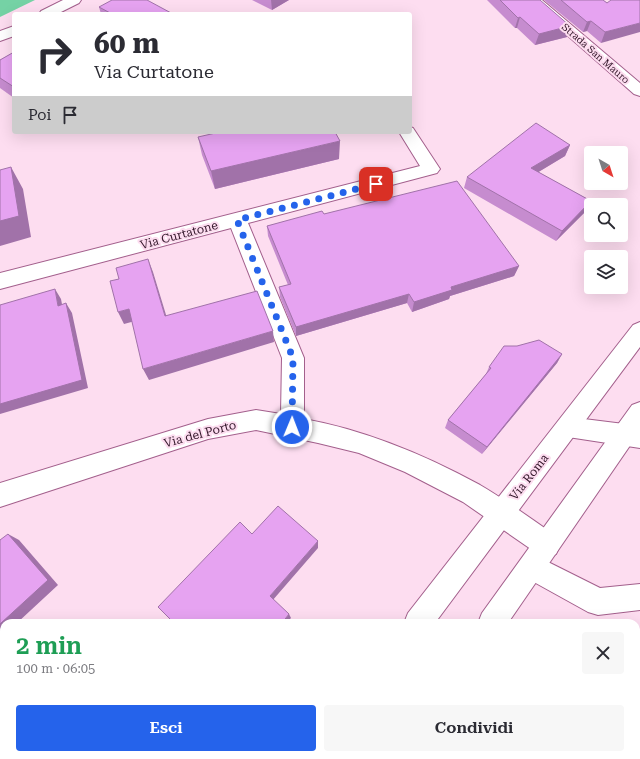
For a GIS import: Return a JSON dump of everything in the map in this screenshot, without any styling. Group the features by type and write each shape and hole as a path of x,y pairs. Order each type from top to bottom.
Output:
{"street":[{"path":"50,12 74,0"},
{"name":"Strada San Mauro","path":"534,0 640,91"},
{"path":"0,37 12,31"},
{"name":"Via Curtatone","path":"0,281 431,169 408,134"},
{"path":"237,220 293,358 292,427"},
{"name":"Via Roma","path":"421,619 640,331"},
{"path":"495,619 547,545 632,436 640,412"},
{"name":"Via del Porto","path":"0,495 208,429 256,420 318,432 360,443 413,464 472,494 547,545"},
{"path":"568,427 632,436"},
{"path":"532,567 598,602 640,597"}],"green space":[{"path":"0,0 35,0 0,17"}],"building":[{"path":"112,0 147,0 169,12 108,12 99,7"},
{"path":"500,0 540,0 570,26 539,34 520,17 518,18"},
{"path":"561,0 603,0 607,3 611,0 640,0 640,23 605,32 591,21 587,22"},
{"path":"12,53 12,86 0,78 0,60"},
{"path":"536,123 570,145 531,168 586,198 584,198 584,208 562,231 467,177"},
{"path":"211,134 336,134 340,141 211,171 198,137"},
{"path":"11,167 19,216 0,221 0,170"},
{"path":"457,181 519,266 451,287 452,290 414,302 409,294 296,327 279,287 291,284 267,226 322,211 324,214"},
{"path":"148,259 165,316 257,291 273,331 143,369 129,309 118,312 110,281 119,279 116,268"},
{"path":"55,289 58,306 66,303 82,380 0,404 0,305"},
{"path":"539,340 562,354 487,447 448,420 491,368 489,367 504,346 517,346"},
{"path":"278,506 318,541 270,596 289,614 285,619 170,619 158,607 240,522 252,534"},
{"path":"8,534 48,580 5,619 0,619 0,540"}],"route":[{"path":"292,427 293,358 237,220 376,184"}]}
